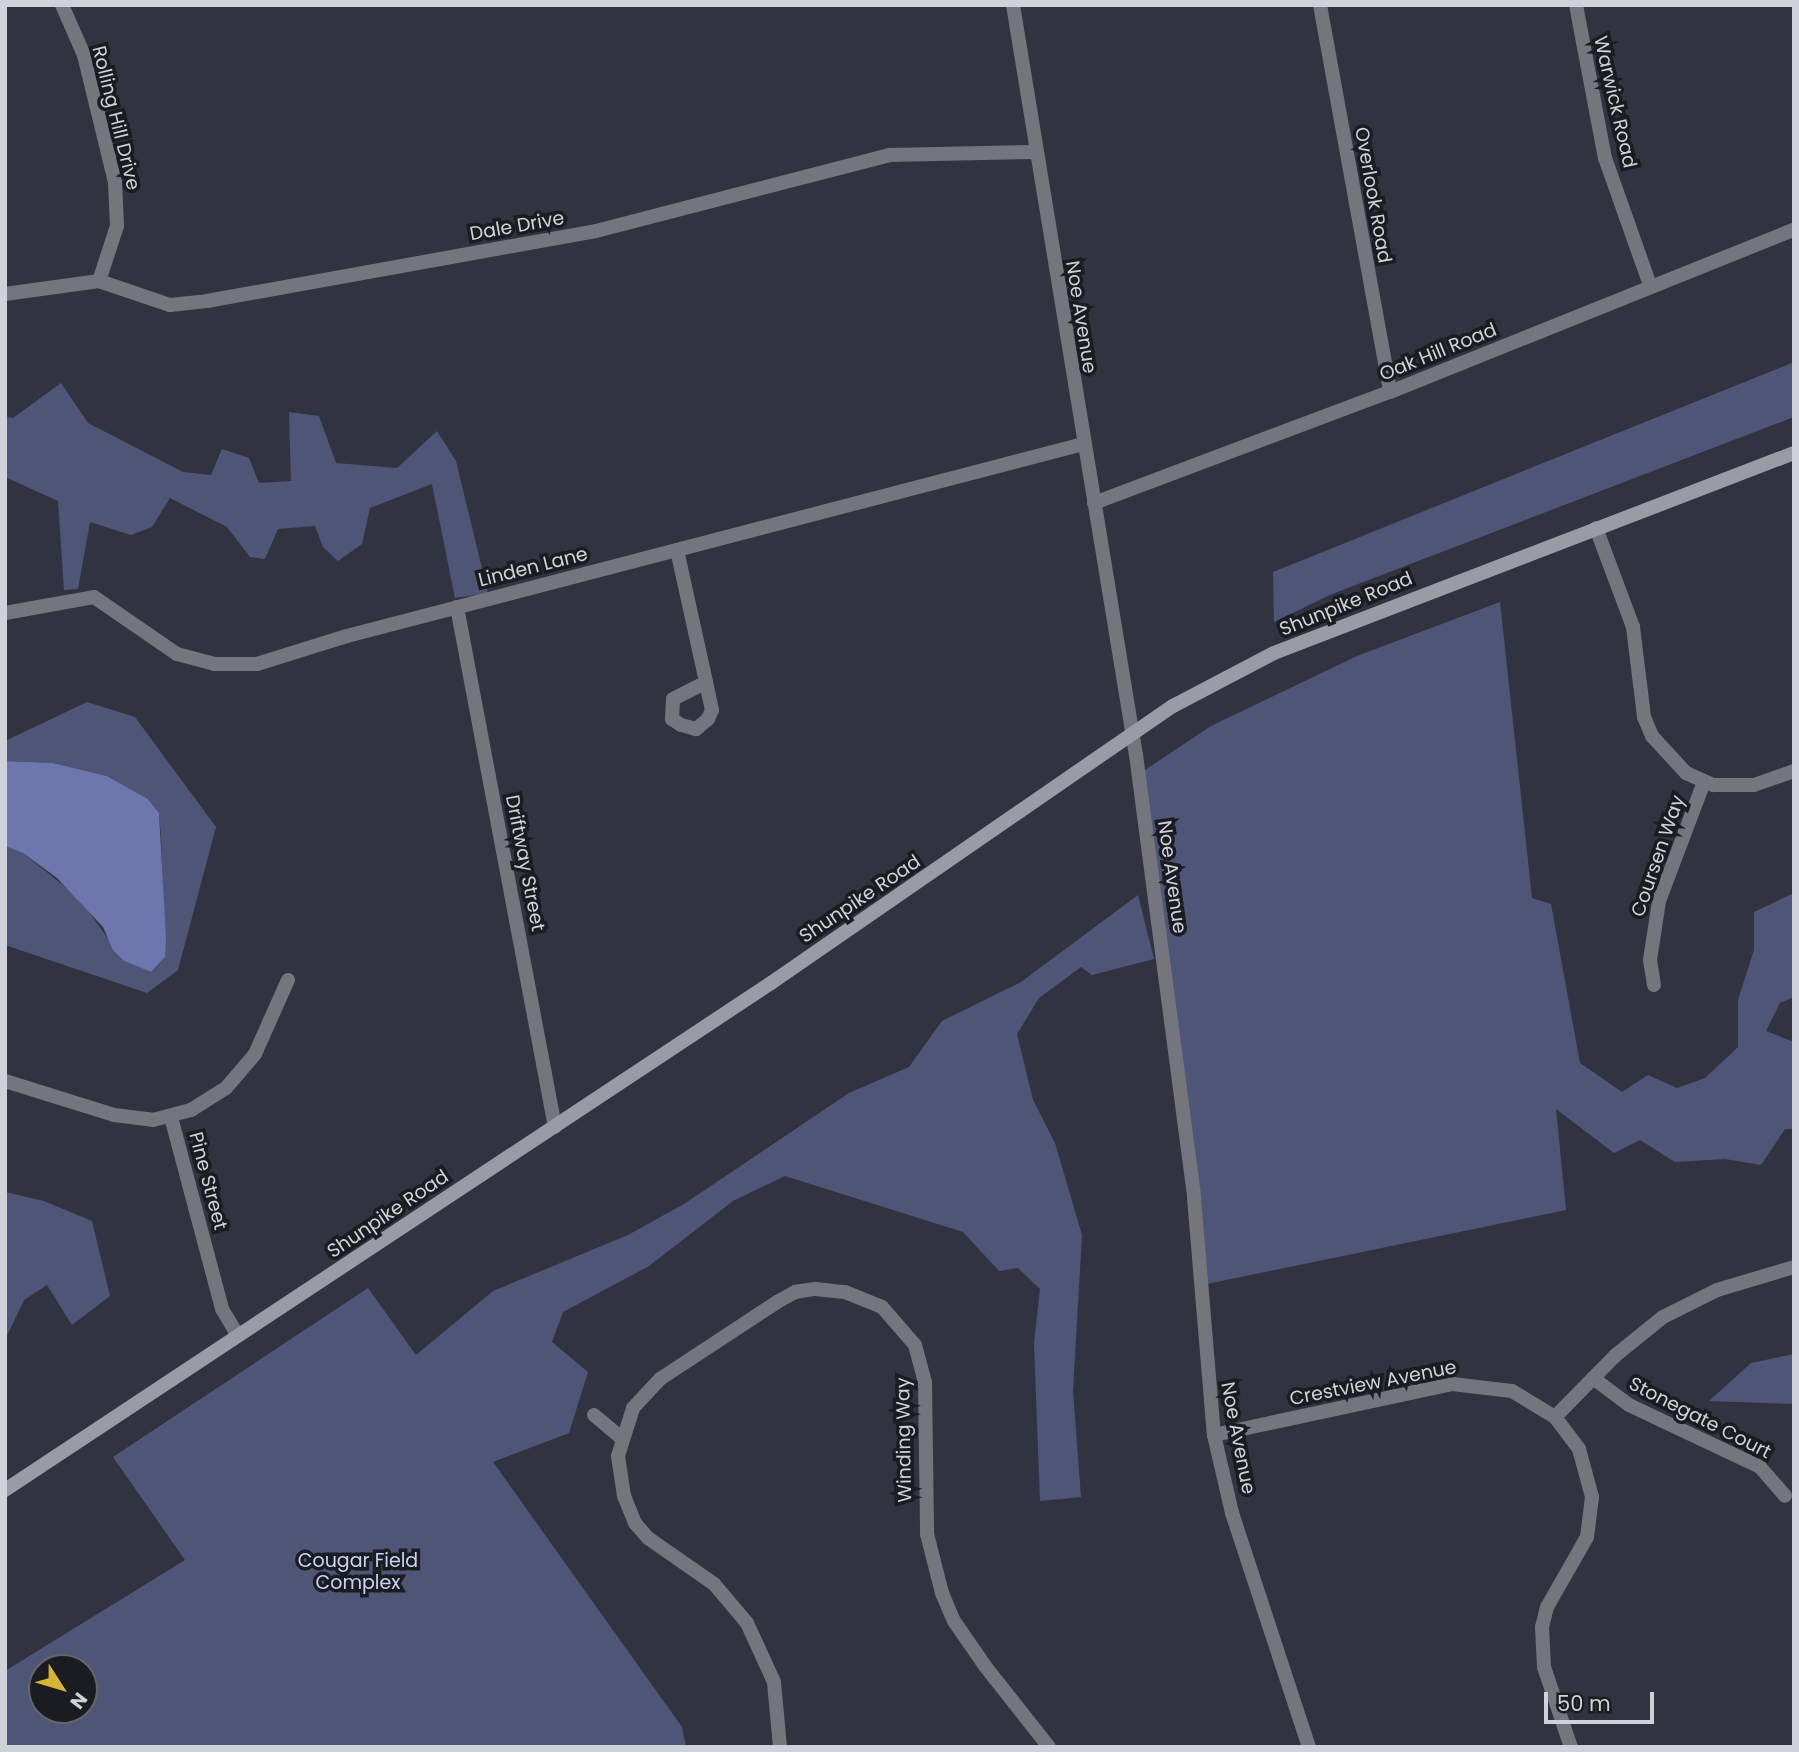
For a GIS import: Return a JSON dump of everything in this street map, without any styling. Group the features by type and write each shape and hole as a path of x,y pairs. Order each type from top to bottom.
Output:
{"main road":[{"name":"Shunpike Road","path":"5,1490 555,1127 1132,733 1219,679 1274,653 1794,453"}],"street":[{"name":"Rolling Hill Drive","path":"62,5 84,55 116,193 117,226 99,281"},
{"name":"Noe Avenue","path":"1013,5 1132,733 1194,1198 1214,1436 1233,1513 1309,1747"},
{"name":"Overlook Road","path":"1320,5 1390,392"},
{"name":"Warwick Road","path":"1577,5 1605,158 1650,285"},
{"name":"Dale Drive","path":"5,294 99,281 170,304 208,301 596,231 889,155 1035,152"},
{"name":"Oak Hill Road","path":"1094,503 1390,392 1650,285 1794,230"},
{"name":"Linden Lane","path":"5,613 94,597 177,654 215,664 257,664 457,607 1083,444"},
{"name":"Coursen Way","path":"1596,528 1633,628 1647,727 1678,766 1704,782 1754,785 1794,771"},
{"path":"677,550 706,682"},
{"name":"Driftway Street","path":"457,607 555,1127"},
{"name":"Coursen Way","path":"1654,985 1650,960 1659,901 1704,782"},
{"path":"171,1117 209,1101 241,1071 254,1054 288,980"},
{"name":"Pine Street","path":"5,1081 114,1115 171,1117 222,1309 239,1336"},
{"path":"1555,1417 1638,1335 1689,1302 1794,1268"},
{"name":"Winding Way","path":"620,1437 633,1408 660,1379 795,1292 845,1292 882,1307 904,1327 922,1363 926,1404 924,1504 942,1593 977,1654 1049,1747"},
{"name":"Stonegate Court","path":"1593,1378 1629,1405 1760,1467 1785,1496"},
{"name":"Crestview Avenue","path":"1214,1436 1452,1384 1512,1391 1555,1417 1579,1449 1592,1497 1587,1537 1547,1607 1542,1627 1544,1667 1571,1747"},
{"path":"594,1415 620,1437 619,1476 635,1523 714,1584 747,1623 774,1682 780,1747"}],"green space":[{"path":"1794,362 1794,417 1332,594 1274,622 1273,572"},
{"path":"61,383 88,423 183,472 211,475 222,449 249,458 259,483 291,481 289,412 319,416 336,463 397,468 437,431 456,461 488,593 455,598 432,484 370,508 362,544 338,561 323,547 315,526 278,529 265,559 250,557 227,527 170,498 152,527 131,535 90,522 78,589 64,590 58,501 5,477 5,416 13,418"},
{"path":"1500,602 1532,898 1551,904 1580,1063 1622,1092 1648,1075 1677,1088 1705,1078 1738,1047 1738,1000 1754,950 1754,912 1794,893 1794,997 1780,1003 1766,1031 1794,1042 1794,1129 1785,1129 1761,1165 1725,1159 1675,1162 1640,1140 1614,1153 1556,1109 1566,1210 1202,1285 1139,774 1211,726 1357,656"},
{"path":"87,702 135,717 216,827 178,970 147,993 5,945 5,846 23,853 79,898 124,961 151,972 165,957 159,813 148,799 107,776 53,763 5,761 5,741"},
{"name":"Cougar Field Complex","path":"1138,895 1154,959 1092,975 1081,967 1039,998 1017,1034 1033,1100 1055,1143 1082,1235 1073,1391 1081,1497 1040,1501 1034,1343 1040,1289 1018,1268 999,1271 963,1232 785,1176 733,1201 649,1266 563,1312 552,1342 588,1372 569,1433 493,1462 682,1727 686,1747 5,1747 5,1671 28,1657 28,1724 98,1724 98,1654 33,1654 185,1560 113,1457 368,1288 416,1355 493,1291 628,1235 684,1204 849,1093 909,1067 942,1021 1021,982"},
{"path":"5,1192 44,1201 92,1221 110,1296 72,1325 47,1285 24,1300 5,1340"},
{"path":"1794,1354 1794,1404 1709,1401 1751,1363"}],"shaded area":[{"path":"5,761 53,763 107,776 148,799 159,813 166,938 165,957 151,972 124,961 113,950 103,927 57,878 23,853 5,846"}]}
